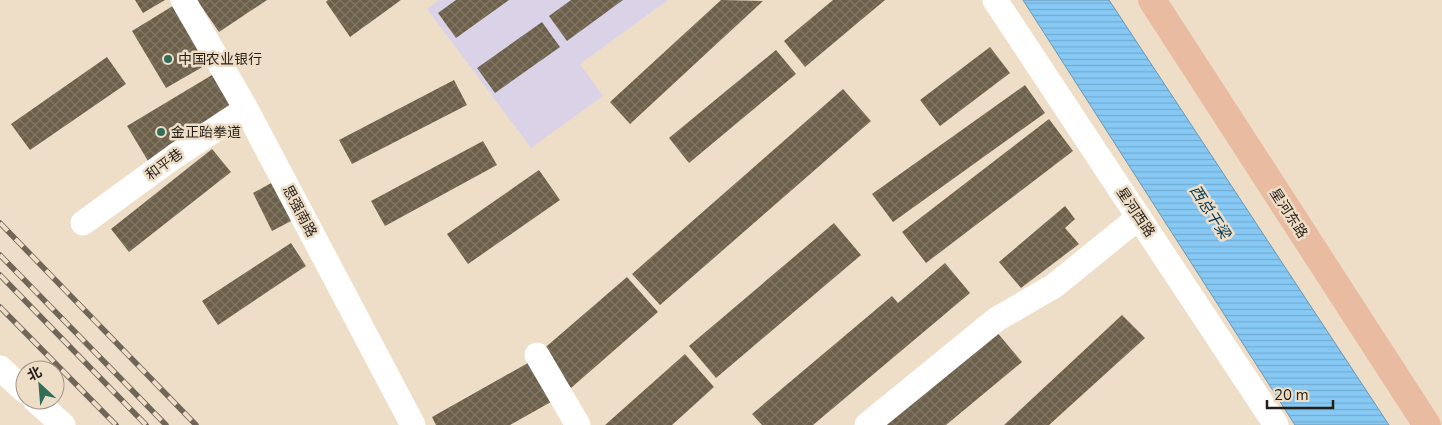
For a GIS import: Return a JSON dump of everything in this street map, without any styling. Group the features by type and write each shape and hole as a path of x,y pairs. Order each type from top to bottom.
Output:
{"main road":[{"name":"星河东路","path":"1152,0 1427,425"}],"street":[{"name":"思强南路","path":"183,0 246,108 413,425"},
{"name":"星河西路","path":"995,0 1276,425"},
{"name":"和平巷","path":"83,222 246,108"},
{"path":"868,425 997,319 1054,286 1139,217"},
{"path":"537,355 578,425"},
{"path":"0,368 15,382"},
{"path":"46,410 63,425"}],"shaded area":[{"path":"439,0 668,0 580,64 603,96 531,148 427,9"}],"water":[{"name":"西总干梁","path":"1023,0 1109,0 1389,425 1295,425"}],"building":[{"path":"135,0 165,0 143,13"},
{"path":"197,0 267,0 219,32"},
{"path":"328,0 401,0 350,37 326,2"},
{"path":"456,0 509,0 456,38 438,13"},
{"path":"571,0 623,0 567,41 549,16"},
{"path":"721,0 763,1 630,124 610,102"},
{"path":"833,0 885,0 805,67 784,41"},
{"path":"176,4 211,62 166,88 132,31"},
{"path":"542,22 560,47 495,93 477,68"},
{"path":"990,47 1010,73 940,126 920,100"},
{"path":"776,50 796,74 689,163 669,138"},
{"path":"107,57 126,84 30,150 11,124"},
{"path":"217,72 238,107 148,161 127,126"},
{"path":"454,80 467,105 352,164 339,140"},
{"path":"1025,85 1045,113 893,222 872,194"},
{"path":"843,89 871,121 660,305 632,274"},
{"path":"1049,119 1073,151 926,263 902,232"},
{"path":"483,141 497,165 385,226 371,201"},
{"path":"212,149 231,172 129,252 111,229"},
{"path":"539,170 560,200 468,264 447,234"},
{"path":"273,182 293,220 272,231 253,193"},
{"path":"1065,206 1075,219 1065,228 1079,244 1021,288 999,262"},
{"path":"834,223 861,255 716,378 689,346"},
{"path":"291,243 306,266 218,325 202,301"},
{"path":"945,263 970,293 813,425 762,425 752,414 892,296 898,303"},
{"path":"627,277 658,312 571,388 540,352"},
{"path":"1122,315 1145,338 1049,425 1004,425"},
{"path":"995,330 1022,362 946,425 881,425"},
{"path":"685,354 714,387 672,425 605,425"},
{"path":"535,359 558,398 510,425 436,425 432,417"}],"railway":[{"path":"0,223 196,425"},
{"path":"0,255 166,425"},
{"path":"0,275 146,425"},
{"path":"0,307 116,425"}],"place":[{"name":"中国农业银行","path":"168,59"},
{"name":"金正跆拳道","path":"161,132"}]}
